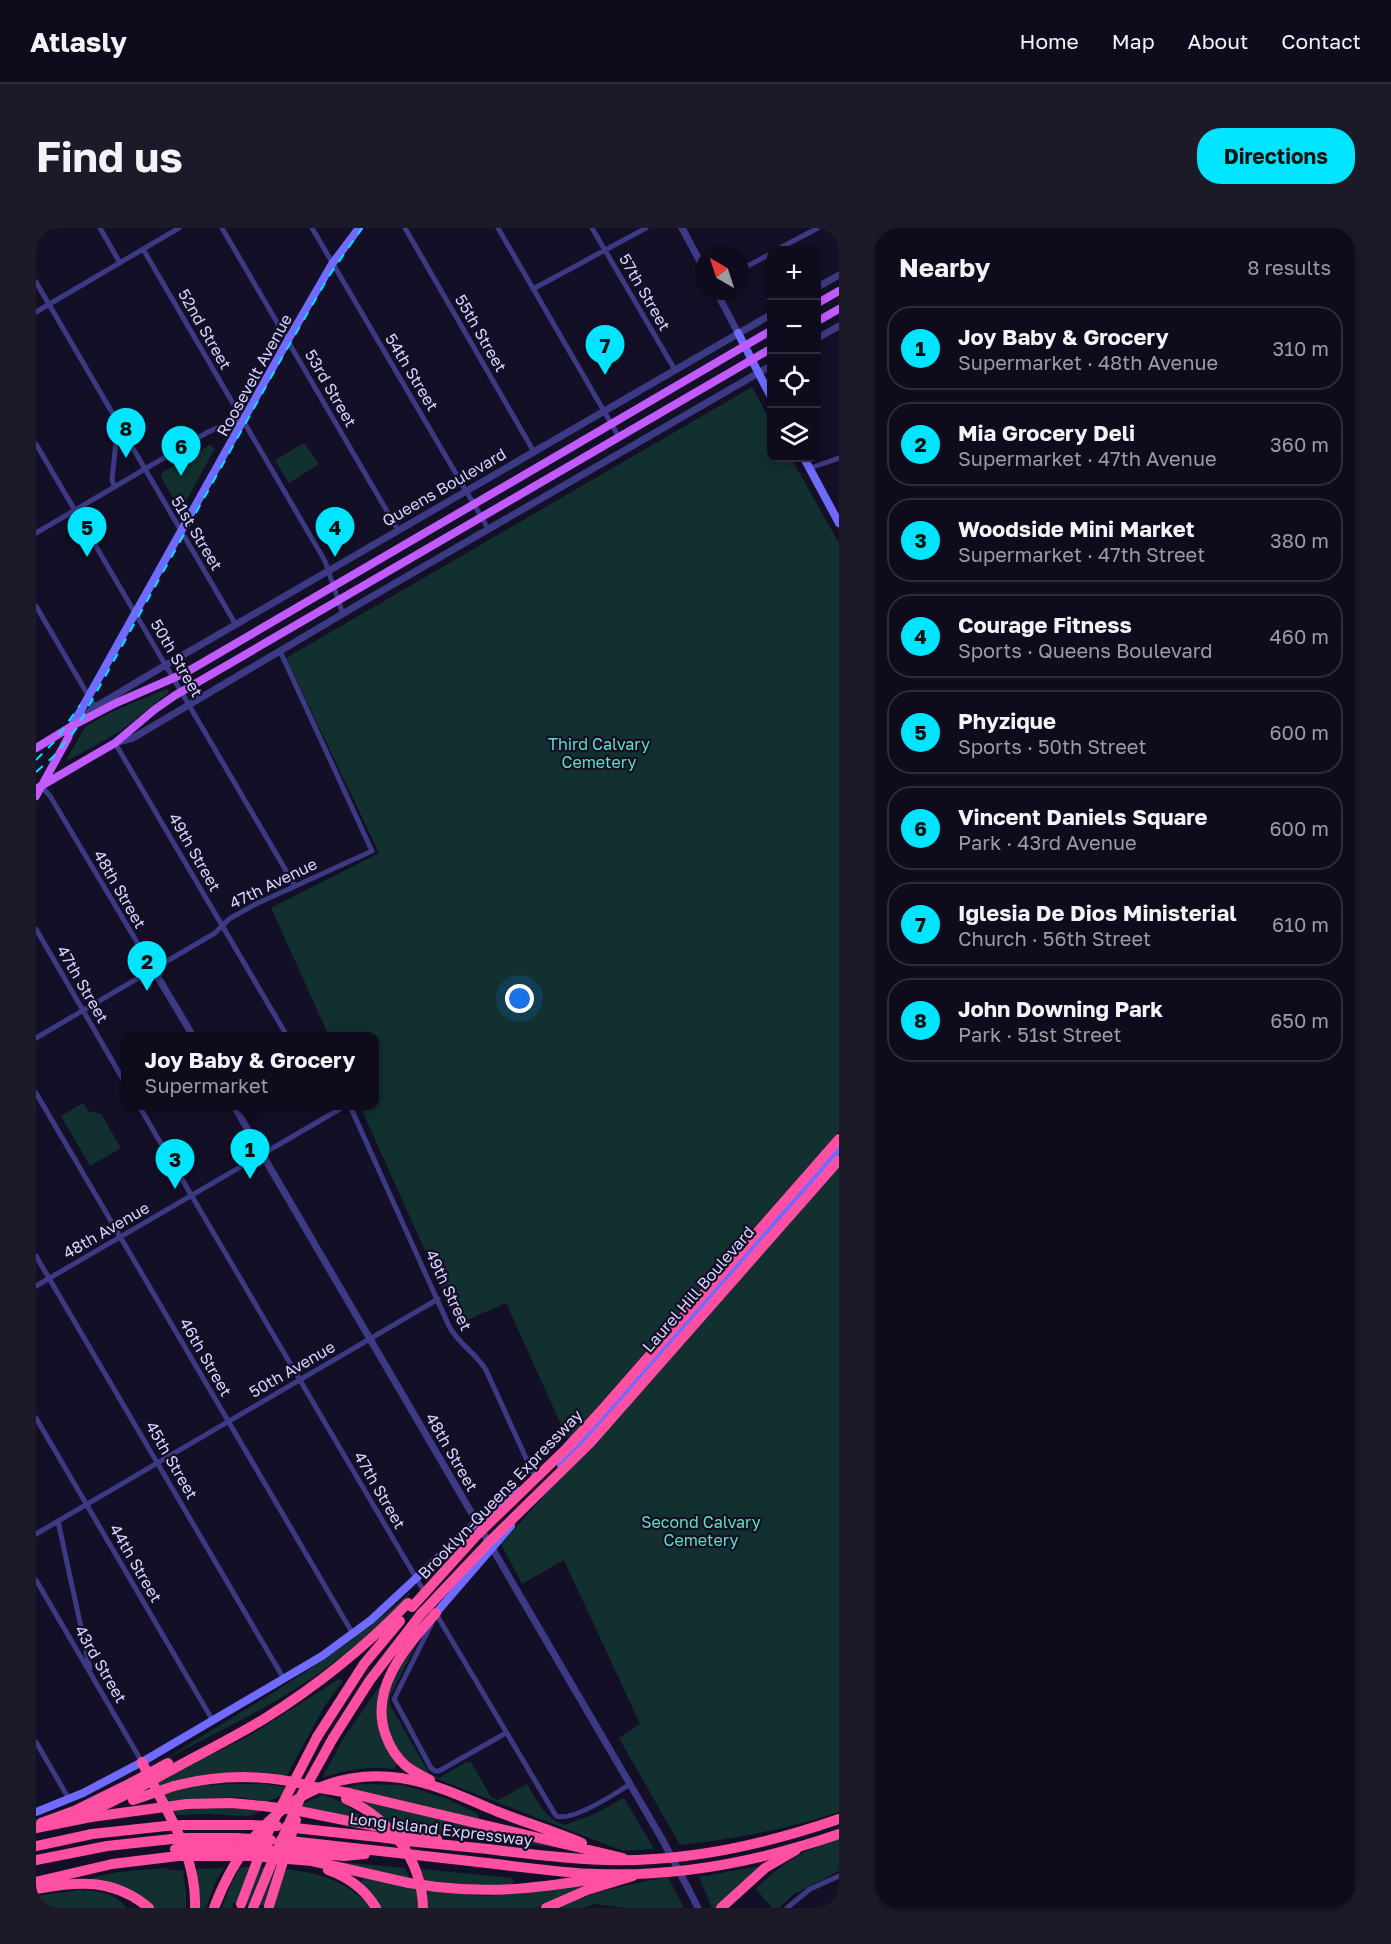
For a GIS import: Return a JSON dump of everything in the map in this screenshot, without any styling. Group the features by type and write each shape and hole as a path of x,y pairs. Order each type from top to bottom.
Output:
{"highway":[{"name":"Brooklyn-Queens Expressway","path":"240,1906 272,1824 316,1737 364,1664 460,1553 584,1430 839,1139"},
{"name":"Brooklyn-Queens Expressway","path":"260,1907 272,1862 302,1794 333,1738 414,1608 485,1546 590,1443 839,1160"},
{"path":"36,1833 104,1807 170,1767 264,1719 309,1690 414,1608"},
{"path":"436,1613 415,1638 391,1673 383,1693 381,1712 386,1737 397,1757 412,1771 451,1793"},
{"path":"142,1762 180,1834 192,1876 195,1908"},
{"path":"36,1826 133,1791 242,1776 299,1782 347,1796 651,1863 707,1857 781,1842 839,1822"},
{"path":"214,1908 233,1868 254,1836 276,1814 304,1796 341,1782 376,1777 409,1780 451,1793 618,1857"},
{"path":"260,1907 292,1836 302,1794"},
{"path":"347,1796 377,1818 403,1846 417,1874 423,1908"},
{"path":"36,1826 91,1816 187,1804 231,1803 290,1809 469,1847"},
{"name":"Long Island Expressway","path":"36,1846 92,1834 166,1826 250,1825 556,1857 607,1860 682,1857 756,1845 839,1822"},
{"path":"36,1876 105,1859 175,1848 231,1847 250,1856 312,1861 409,1883 480,1891 513,1890 740,1858 835,1833"},
{"path":"721,1908 769,1865 835,1833"},
{"name":"Long Island Expressway","path":"36,1860 107,1846 175,1848 272,1844 395,1853 598,1874 675,1872 758,1858 835,1833"},
{"path":"36,1882 175,1848"},
{"path":"287,1859 321,1867 344,1877 367,1895 376,1908"},
{"path":"546,1908 587,1890 657,1869"},
{"path":"36,1889 76,1883 107,1885 128,1894 149,1908"},
{"path":"128,1894 141,1908"}],"main road":[{"name":"Roosevelt Avenue","path":"72,726 288,340 332,264 359,228"},
{"path":"821,301 839,291"},
{"path":"821,319 839,310"},
{"name":"Queens Boulevard","path":"36,748 116,703 174,679 767,332"},
{"path":"738,333 767,391"},
{"path":"39,788 115,743 162,704 338,599 767,350"},
{"path":"806,462 839,523"},
{"path":"36,796 68,738 72,726"},
{"name":"Laurel Hill Boulevard","path":"436,1613 576,1448 839,1148"},
{"name":"Laurel Hill Boulevard","path":"477,1521 576,1448"},
{"name":"Brooklyn-Queens Expressway","path":"142,1762 322,1656 353,1634 477,1521"},
{"path":"36,1812 69,1799 142,1762"}],"street":[{"path":"100,228 120,263"},
{"path":"36,312 179,228"},
{"name":"53rd Street","path":"222,228 398,530"},
{"name":"54th Street","path":"312,228 489,530"},
{"name":"55th Street","path":"405,228 534,452"},
{"path":"498,228 619,437"},
{"name":"57th Street","path":"592,228 675,370"},
{"path":"533,289 646,228"},
{"path":"682,228 695,252"},
{"path":"784,246 818,228"},
{"name":"52nd Street","path":"143,249 325,561 343,614"},
{"path":"749,265 767,255"},
{"path":"821,285 839,275"},
{"name":"51st Street","path":"36,282 236,625"},
{"path":"721,300 738,333"},
{"name":"Queens Boulevard","path":"72,726 95,707 767,316"},
{"path":"821,336 839,326"},
{"path":"115,743 133,738 767,367"},
{"path":"36,532 211,430 229,423 244,421"},
{"path":"114,487 112,479 118,424"},
{"name":"50th Street","path":"36,444 295,886"},
{"path":"810,468 839,458"},
{"path":"36,606 95,707"},
{"name":"47th Avenue","path":"36,1038 215,933 229,919 256,904 372,851 280,651"},
{"name":"49th Street","path":"115,743 285,1032"},
{"name":"48th Street","path":"39,788 50,796 191,1032"},
{"name":"47th Street","path":"36,929 121,1075"},
{"name":"46th Street","path":"36,1093 353,1634"},
{"name":"47th Street","path":"141,1110 553,1812 558,1817 570,1815 588,1808 630,1784"},
{"name":"48th Street","path":"236,1110 662,1839 698,1908"},
{"name":"48th Avenue","path":"36,1286 338,1110"},
{"name":"49th Street","path":"352,1110 455,1337 486,1370 535,1478"},
{"name":"45th Street","path":"36,1256 284,1679"},
{"name":"50th Avenue","path":"36,1534 438,1299"},
{"name":"44th Street","path":"36,1418 213,1721"},
{"path":"58,1521 91,1674"},
{"name":"43rd Street","path":"36,1580 142,1762"},
{"name":"Laurel Hill Boulevard","path":"436,1613 394,1695 394,1701 430,1768 436,1772 506,1733"},
{"path":"70,1638 82,1630"},
{"path":"36,1742 69,1799"},
{"path":"787,1908 810,1889 839,1876"}],"green space":[{"name":"Third Calvary Cemetery","path":"752,387 767,415 767,462 793,462 839,543 839,1131 568,1440 506,1303 458,1324 362,1110 379,1110 379,1032 327,1032 271,908 379,853 286,658"},
{"path":"304,443 319,464 289,483 275,460"},
{"path":"210,445 215,448 183,507 179,508 161,477 163,472"},
{"path":"166,689 169,690 168,693 119,732 69,760 67,758 86,726 109,713"},
{"path":"83,1103 88,1111 101,1114 121,1148 90,1166 61,1116"},
{"name":"Second Calvary Cemetery","path":"839,1165 839,1812 761,1833 680,1845 619,1738 640,1724 564,1560 522,1584 501,1544"},
{"path":"411,1593 362,1640 310,1680 248,1716 162,1761 321,1662 381,1618"},
{"path":"417,1644 390,1696 390,1705 429,1773 439,1778 466,1762 471,1762 491,1797 498,1800 527,1784 547,1813 564,1825 592,1815 624,1798 654,1849 623,1851 427,1775 415,1767 397,1748 387,1724 386,1711 387,1697 393,1678"},
{"path":"385,1678 377,1713 397,1763 395,1769 358,1769 322,1778 343,1739"},
{"path":"339,1679 343,1681 324,1707 287,1775 256,1772 226,1773 160,1786 157,1781 249,1736"},
{"path":"266,1784 296,1789 267,1802 238,1797 167,1801 164,1793 193,1786"},
{"path":"360,1784 403,1785 445,1798 477,1813 479,1818 478,1820 345,1788"},
{"path":"323,1795 342,1802 370,1822 292,1808"},
{"path":"360,1799 572,1849 428,1833 391,1826 386,1819 359,1801"},
{"path":"199,1807 265,1810 249,1816 177,1815 172,1809"},
{"path":"839,1839 839,1871 794,1894 779,1908 772,1908 756,1889 794,1858 815,1847"},
{"path":"315,1856 342,1862 405,1868 410,1879"},
{"path":"765,1865 717,1908 712,1908 699,1877"},
{"path":"252,1866 305,1872 330,1879 353,1891 370,1908 271,1908 270,1906 233,1903 232,1908 222,1908 239,1868"},
{"path":"168,1868 169,1870 183,1870 186,1908 154,1908 143,1899 113,1883 89,1878 118,1872"},
{"path":"224,1868 215,1883 206,1908 198,1908 195,1869"},
{"path":"421,1869 513,1878 513,1885 535,1881 536,1884 511,1887 426,1883"},
{"path":"668,1877 684,1908 626,1908 595,1904 584,1908 555,1908 610,1889"},
{"path":"363,1878 418,1889 420,1908 381,1908 361,1882"},
{"path":"580,1885 584,1888 538,1908 428,1908 427,1891 486,1896"},
{"path":"78,1890 111,1896 127,1908 36,1908 36,1896"}],"railway":[{"path":"36,772 53,757 76,729 284,354 329,276 362,228"},
{"path":"36,760 55,741 80,705"}],"place":[{"name":"Iglesia De Dios Ministerial","path":"605,375"},
{"name":"John Downing Park","path":"126,458"},
{"name":"Vincent Daniels Square","path":"181,476"},
{"name":"Phyzique","path":"87,557"},
{"name":"Courage Fitness","path":"335,557"},
{"name":"Mia Grocery Deli","path":"147,991"},
{"name":"Joy Baby & Grocery","path":"250,1179"},
{"name":"Woodside Mini Market","path":"175,1189"}]}
